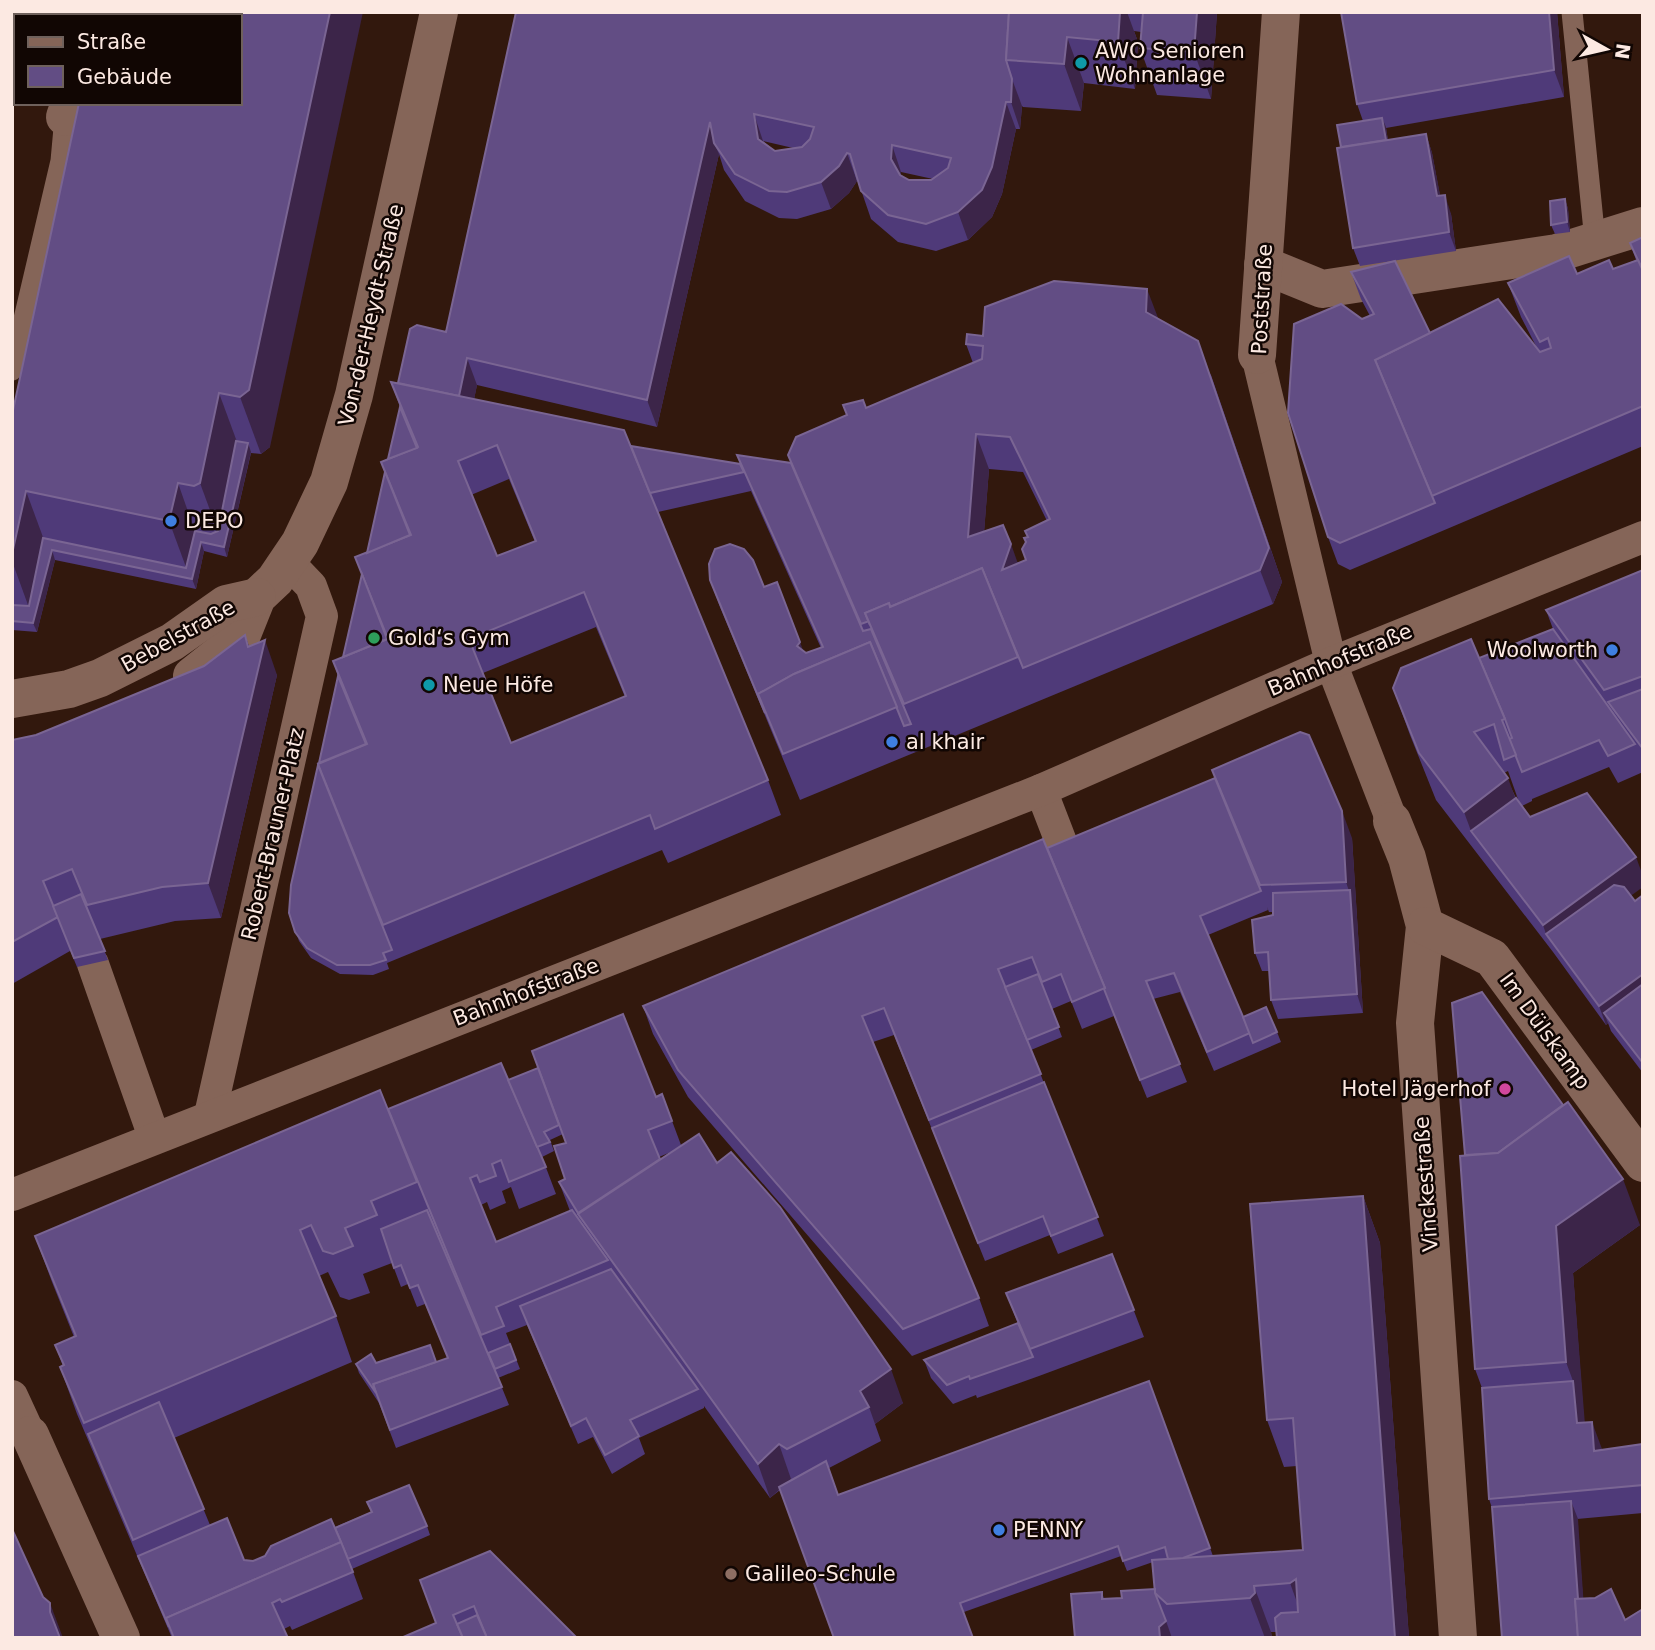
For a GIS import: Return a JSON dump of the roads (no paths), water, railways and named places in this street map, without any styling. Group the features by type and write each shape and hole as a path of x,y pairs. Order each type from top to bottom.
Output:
{"street":[{"name":"Von-der-Heydt-Straße","path":"257,597 288,562 321,503 342,439 439,12"},
{"name":"Poststraße","path":"1281,12 1256,355 1331,663"},
{"path":"1263,265 1322,289 1557,253 1643,226"},
{"name":"Bahnhofstraße","path":"12,1195 1041,790 1331,663 1643,537"},
{"name":"Robert-Brauner-Platz","path":"210,1115 322,616 311,586 288,562"},
{"name":"Bebelstraße","path":"166,693 217,659 241,637 257,597"},
{"name":"Bebelstraße","path":"12,699 48,694 100,678 172,642 226,604 257,597"},
{"name":"Vinckestraße","path":"1331,663 1407,858 1425,926 1415,1023 1458,1638"},
{"path":"1041,790 1068,860"},
{"name":"Im Dülskamp","path":"1425,926 1492,958 1643,1163"},
{"path":"93,964 154,1137"},
{"path":"12,1396 121,1638"}],"lane":[{"path":"1572,12 1595,241"},
{"path":"12,370 61,161 67,110"}],"place":[{"name":"AWO Senioren Wohnanlage","path":"1081,63"},
{"name":"DEPO","path":"171,521"},
{"name":"Gold‘s Gym","path":"374,638"},
{"name":"Woolworth","path":"1612,650"},
{"name":"Neue Höfe","path":"429,685"},
{"name":"al khair","path":"892,742"},
{"name":"Hotel Jägerhof","path":"1505,1089"},
{"name":"PENNY","path":"999,1530"},
{"name":"Galileo-Schule","path":"731,1574"}]}
